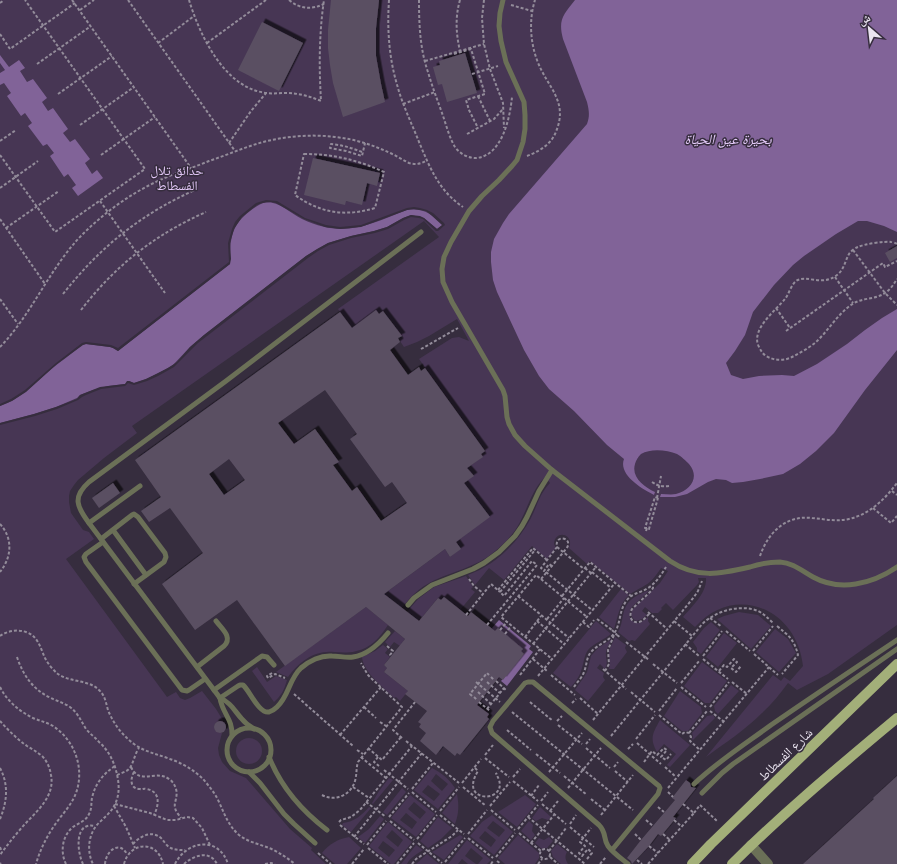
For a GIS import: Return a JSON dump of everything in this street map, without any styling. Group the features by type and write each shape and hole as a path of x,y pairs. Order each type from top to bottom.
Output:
{"main road":[{"name":"شارع الفسطاط","path":"692,864 726,829 897,664"},
{"path":"739,862 751,845 811,791 897,718"}],"street":[{"path":"751,845 768,864"}],"lane":[{"path":"505,2 500,13 502,51 524,102 525,129 523,142 517,160 469,211 444,257 442,276 446,289 503,390 507,417 512,430 525,446 552,470 670,561 687,570 703,574 720,573 772,562 786,563 798,567 820,580 833,584 846,585 876,579 897,567"},
{"path":"232,736 231,725 223,709 220,698 89,523 79,508 79,494 83,487 89,482 226,381 421,232"},
{"path":"408,605 414,598 432,585 473,569 499,552 515,536 522,526 539,491 552,470"},
{"path":"89,523 140,486"},
{"path":"134,584 164,562 166,557 165,553 138,517 134,514 86,554 85,560 182,690 187,691 205,679"},
{"path":"113,530 146,575"},
{"path":"197,667 228,642 227,636 216,621"},
{"path":"220,698 238,686 243,685 247,688 261,710 268,712 274,710 286,696 292,680 300,669 306,664 322,657 330,656 348,658 358,656 376,646 388,633"},
{"path":"694,784 729,755 897,640"},
{"path":"702,793 733,764 897,649"},
{"path":"214,690 262,656 267,657 275,668"},
{"path":"612,850 659,791 658,784 533,682 531,681 525,683 493,721 490,727 492,733 596,822 604,831 607,844 612,850 628,864"},
{"path":"220,698 230,703 242,719 264,735 270,746 269,758 261,768 249,772 237,769 232,765 227,753 229,741 237,732 254,729"},
{"path":"269,758 278,776 296,802 316,822 327,830"},
{"path":"249,772 260,783 284,814 315,843"}],"path":[{"path":"0,3 4,0"},
{"path":"0,155 55,232 145,169 25,0"},
{"path":"72,0 191,168"},
{"path":"80,10 94,0"},
{"path":"128,0 235,152"},
{"path":"189,0 194,16 207,43 232,77 244,86 251,89 266,93 296,93 321,101 320,42 324,0"},
{"path":"207,43 266,0"},
{"path":"289,0 295,5 306,8 313,8 324,4"},
{"path":"389,0 388,16 390,52 393,70 403,104 436,178 453,200 469,211"},
{"path":"419,0 420,30 425,61 452,141 462,154 473,158 484,156 489,154 498,144 510,112 513,92"},
{"path":"460,0 457,13 457,28 460,51"},
{"path":"479,0 484,1 482,18 484,44 490,69 504,108 504,131"},
{"path":"517,160 535,153 547,145 553,137 559,124 561,112 558,100 537,60 533,45 531,25 532,11 535,0"},
{"path":"505,2 532,11"},
{"path":"0,34 10,49 75,3"},
{"path":"158,43 194,16"},
{"path":"37,64 91,26"},
{"path":"425,61 484,44"},
{"path":"454,54 472,49 485,94 466,100 478,128"},
{"path":"58,94 112,56"},
{"path":"472,74 498,66"},
{"path":"80,125 134,87"},
{"path":"403,104 435,92"},
{"path":"230,143 251,111 266,93"},
{"path":"478,96 490,121"},
{"path":"467,134 498,116 504,108"},
{"path":"102,155 155,117"},
{"path":"0,141 16,130"},
{"path":"0,347 18,325 60,261 78,240 118,204 142,189 166,177 264,142 308,136 337,137 364,143 379,148 409,163 418,164 427,160"},
{"path":"362,152 347,146 331,144 330,148 362,156 364,143"},
{"path":"344,158 346,151"},
{"path":"304,154 344,158 364,163 384,172 375,208 354,213 333,212 313,206 295,195 304,154"},
{"path":"0,188 38,161"},
{"path":"63,294 85,267 105,247 151,213 197,189"},
{"path":"6,228 59,191"},
{"path":"100,201 165,293"},
{"path":"81,310 101,285 136,252 167,231 206,212"},
{"path":"0,219 45,284"},
{"path":"897,244 891,241 858,247 849,254 843,268 835,277 822,281 803,279 793,284 785,299 766,318 757,338 757,344 761,351 771,359 778,360 792,357 816,342 837,317 853,304 859,300 879,296 885,293 897,279"},
{"path":"853,250 885,293 897,305"},
{"path":"786,331 883,263 885,268 897,260"},
{"path":"835,277 853,304"},
{"path":"0,299 18,325"},
{"path":"776,308 790,328"},
{"path":"421,349 465,324"},
{"path":"656,498 658,498 648,529 645,528 655,497 656,498 661,476"},
{"path":"652,482 659,486 669,486"},
{"path":"757,565 766,540 772,533 785,523 802,518 840,521 857,517 880,503 897,483"},
{"path":"892,490 897,495"},
{"path":"873,508 891,523 897,516"},
{"path":"0,524 5,530 9,542 9,555 0,572"},
{"path":"541,579 546,572 552,566 568,546 568,541 562,538 558,540 557,547 541,568 544,571 549,564 552,566"},
{"path":"557,547 611,588"},
{"path":"498,590 533,548 547,560"},
{"path":"500,592 535,550"},
{"path":"466,614 491,584 504,596 532,561 537,565 487,624"},
{"path":"667,629 648,613 644,619 639,622 635,622 630,615 630,612 653,588 653,585 670,561"},
{"path":"547,620 567,590 590,562 631,596"},
{"path":"533,644 596,567"},
{"path":"546,572 592,610"},
{"path":"531,796 564,754 694,598 702,583 703,574"},
{"path":"552,659 510,627 501,617 518,596 536,575 587,617"},
{"path":"544,669 615,583"},
{"path":"605,671 609,664 608,650 618,625 624,604 631,596 653,585"},
{"path":"474,586 483,593"},
{"path":"518,596 569,638"},
{"path":"550,811 698,628 710,618 722,612 740,608 757,611 773,622"},
{"path":"525,637 542,616"},
{"path":"710,618 722,627"},
{"path":"583,622 589,627 595,619 622,638"},
{"path":"537,621 564,644"},
{"path":"674,621 692,636"},
{"path":"500,630 506,623"},
{"path":"754,651 773,626"},
{"path":"776,626 790,637 796,646 798,655 782,674"},
{"path":"505,634 510,627"},
{"path":"0,635 11,631 21,631 34,637 40,645 48,663 58,674 71,680 90,684 99,690 105,699 109,712 116,726 126,738 153,754 179,762 195,772 203,779 215,794 226,818 235,830 247,840 281,854 295,864"},
{"path":"722,631 703,657 728,679"},
{"path":"726,631 750,651"},
{"path":"574,687 584,672 590,653 594,648 614,634"},
{"path":"626,642 649,660"},
{"path":"685,644 699,656"},
{"path":"540,649 533,659 547,671"},
{"path":"391,656 390,655 394,651"},
{"path":"754,654 778,675"},
{"path":"322,795 337,798 348,793 353,786 356,777 356,766 361,757 402,707 368,675 358,656"},
{"path":"17,657 24,674 29,681 42,693 74,710 87,730 105,748 115,766 119,781 119,792 115,805 96,826 89,843 89,855 93,864"},
{"path":"719,671 724,665 727,667 734,659 736,662 731,668 736,672 741,666"},
{"path":"681,683 700,660"},
{"path":"653,664 677,683"},
{"path":"666,790 769,667"},
{"path":"275,668 267,676 268,678 275,674"},
{"path":"603,669 626,688"},
{"path":"478,700 470,694 476,691 478,684 485,680 487,674 507,691"},
{"path":"551,675 575,695"},
{"path":"485,680 500,693"},
{"path":"476,682 496,698"},
{"path":"710,707 730,682 747,694"},
{"path":"0,687 7,698 20,710 59,731 71,745 78,762 79,781 74,799 47,838 36,864"},
{"path":"681,687 706,707"},
{"path":"340,735 381,688"},
{"path":"487,709 504,688"},
{"path":"659,711 677,688"},
{"path":"289,689 353,746"},
{"path":"476,691 491,704"},
{"path":"630,692 655,712"},
{"path":"580,698 598,714"},
{"path":"368,748 382,760 402,737 393,730 415,702"},
{"path":"530,702 553,721"},
{"path":"364,708 376,718"},
{"path":"659,715 682,734 686,732 689,733 707,711"},
{"path":"710,711 723,722"},
{"path":"512,712 631,809"},
{"path":"636,739 655,715"},
{"path":"0,721 16,738 46,760 52,779 50,792 44,803 15,835 0,855"},
{"path":"380,722 386,726"},
{"path":"558,725 582,744"},
{"path":"507,730 531,750"},
{"path":"689,733 691,737 690,741 700,750"},
{"path":"406,741 459,784"},
{"path":"637,743 661,764"},
{"path":"364,844 354,837 340,823 342,820 356,814 412,746"},
{"path":"117,775 131,767 139,747"},
{"path":"586,748 610,768"},
{"path":"587,859 592,853 588,849 582,856 579,853 585,846 580,842 652,751 657,755 664,748 667,750 661,757 666,760 671,754"},
{"path":"357,750 363,754"},
{"path":"354,837 422,753"},
{"path":"536,754 560,773"},
{"path":"361,757 386,778"},
{"path":"378,757 374,762 379,766"},
{"path":"485,758 509,778"},
{"path":"462,783 482,759"},
{"path":"412,789 433,762"},
{"path":"66,864 62,850 67,835 74,827 86,818 91,810 92,798 96,786 104,774 115,766"},
{"path":"131,767 139,776 159,775 171,780 177,793 175,808 181,818"},
{"path":"665,767 677,777"},
{"path":"0,768 7,791 5,805 0,819"},
{"path":"474,768 478,770 473,780 473,786 475,792 480,796 493,796 497,792 500,786 497,773"},
{"path":"384,770 408,789"},
{"path":"615,771 628,782"},
{"path":"134,772 131,780 133,787 137,789 149,790 157,797 158,803 154,815"},
{"path":"564,776 587,795"},
{"path":"490,806 511,781 538,801"},
{"path":"353,786 369,798"},
{"path":"440,811 459,787"},
{"path":"463,787 486,806"},
{"path":"412,792 436,814 417,839"},
{"path":"389,817 408,793"},
{"path":"591,799 605,810"},
{"path":"366,802 386,817"},
{"path":"542,804 566,824"},
{"path":"683,804 694,813"},
{"path":"115,805 154,815 167,820 190,817 196,820 202,828 210,845"},
{"path":"115,805 135,848"},
{"path":"518,829 538,805"},
{"path":"648,864 700,806 726,829"},
{"path":"468,834 487,810"},
{"path":"491,810 515,830"},
{"path":"440,815 464,834"},
{"path":"531,843 554,815"},
{"path":"528,817 585,864"},
{"path":"674,820 681,826"},
{"path":"367,845 386,821"},
{"path":"390,821 414,840"},
{"path":"83,864 79,849 82,831 87,826 96,826"},
{"path":"570,827 594,847"},
{"path":"558,864 550,857 549,851 566,828"},
{"path":"412,864 416,859 452,836 458,830"},
{"path":"496,857 515,833"},
{"path":"519,833 541,851 542,859 538,864"},
{"path":"133,844 144,836 152,834 159,837 172,849 186,850"},
{"path":"662,834 670,840"},
{"path":"418,843 443,862 465,838"},
{"path":"468,838 493,858"},
{"path":"397,864 414,843"},
{"path":"175,864 186,850 201,844 215,847 223,854 228,864"},
{"path":"124,864 128,854 140,846 151,847 156,850 162,859 163,864"},
{"path":"649,846 658,853"},
{"path":"0,847 2,852"},
{"path":"368,848 388,864"},
{"path":"105,864 108,853 115,849 123,849 128,854"},
{"path":"352,864 364,849"},
{"path":"541,851 546,849 549,851"},
{"path":"318,853 331,864"},
{"path":"184,864 192,858 203,855 214,858 217,864"},
{"path":"542,859 548,859 550,857"},
{"path":"637,860 642,864"},
{"path":"497,861 501,864"},
{"path":"265,864 275,864"}],"green space":[{"name":"حدائق تلال الفسطاط","path":"0,0 897,0 897,625 828,674 797,690 788,683 773,702 755,719 706,757 773,675 781,681 784,677 790,681 803,666 798,646 789,630 777,617 762,608 745,605 728,606 711,613 695,627 683,617 702,594 706,584 706,578 698,578 699,582 697,585 673,610 666,603 658,613 652,613 645,607 642,611 647,615 636,621 633,619 631,613 632,610 660,583 668,571 661,568 651,581 630,594 590,561 587,564 569,548 569,539 564,535 558,536 555,539 554,544 556,548 547,559 532,546 504,580 489,568 475,585 468,575 487,566 512,545 525,528 544,491 550,483 545,477 533,493 515,531 494,552 471,566 427,584 415,593 402,608 384,594 445,549 450,557 460,549 456,541 489,517 464,483 473,476 467,468 482,457 481,454 485,450 419,359 452,338 459,337 469,341 457,319 429,336 404,347 398,338 401,335 384,311 352,328 338,309 439,237 424,221 132,426 137,433 78,480 70,491 69,496 71,513 83,530 89,532 94,539 66,559 167,697 176,692 180,698 185,700 202,691 224,722 217,722 214,726 216,731 222,733 218,748 222,762 230,771 246,778 290,829 312,848 311,850 326,864 0,864"},
{"path":"466,576 473,587 471,589 475,592 460,610 444,597 441,600 438,598 419,621 407,612 418,599 434,587"},
{"path":"621,589 629,595 623,602 614,629 599,617"},
{"path":"650,590 632,607 629,614 631,620 636,623 640,623 648,617 650,624 635,641 629,641 618,632 624,611 628,603 634,597"},
{"path":"366,607 388,625 379,638 373,643 363,649 355,651 327,652 314,655 297,666 288,677 276,672"},
{"path":"739,612 758,615 771,626 751,649 717,619"},
{"path":"596,621 611,634 593,645 588,650 580,674 571,687 553,673"},
{"path":"711,622 720,630 701,654 697,651 697,648 693,642"},
{"path":"775,629 788,639 796,653 779,672 756,652"},
{"path":"395,631 405,639 400,646 394,642 390,647 385,642"},
{"path":"724,633 737,643 718,667 706,657"},
{"path":"615,637 626,645 625,648 627,652 614,669 609,669 609,652"},
{"path":"612,639 606,652 607,664 605,669 600,664 597,668 604,673 603,677 605,680 588,701 575,690 587,672 591,656 598,648"},
{"path":"383,645 388,649 385,653 390,657 384,665 387,668 384,672 408,691 400,701 396,697 394,698 370,674 363,663 362,657 375,651"},
{"path":"702,662 727,681 710,703 705,703 684,686"},
{"path":"257,667 267,682 276,676 287,680 285,687 274,702 252,671"},
{"path":"731,685 739,691 718,714 715,711 714,706"},
{"path":"680,691 701,707 702,713 688,731 682,731 664,716"},
{"path":"713,715 715,718 693,740 692,733 707,716"},
{"path":"660,720 690,745 670,767 667,765 676,754 664,744 657,752 653,743 654,732"},
{"path":"249,738 258,742 262,751 258,760 249,764 240,760 236,751 240,742"},
{"path":"432,768 445,776 455,788 438,809 414,790","holes":["436,774 448,784 442,791 431,781","428,785 440,794 434,801 422,792"]},
{"path":"389,778 393,780 373,804 372,803 379,791"},
{"path":"402,788 406,792 387,815 383,812"},
{"path":"457,794 458,809 455,824 442,813"},
{"path":"410,795 435,814 416,837 391,818","holes":["414,802 426,812 420,819 408,809","406,813 417,822 412,829 400,820"]},
{"path":"525,795 536,804 517,827 498,812"},
{"path":"369,807 371,808 351,832 342,825 343,823 358,818"},
{"path":"540,807 551,817 548,820 542,818 536,821 532,818"},
{"path":"492,815 513,832 494,855 470,836 482,822","holes":["493,821 505,830 499,837 487,828","485,831 496,840 491,847 479,838"]},
{"path":"380,816 384,819 365,843 358,837 369,829"},
{"path":"438,817 452,828 441,839 428,848 420,841"},
{"path":"529,821 533,825 532,831 535,835 531,840 521,831"},
{"path":"388,822 412,842 394,864 391,864 369,846","holes":["392,830 403,840 398,847 386,837","383,841 395,850 389,857 378,848"]},
{"path":"460,835 463,837 444,860 432,852"},
{"path":"518,835 539,853 539,858 535,864 505,864 498,858"},
{"path":"349,837 361,848 347,864 335,864 322,853 334,842"},
{"path":"549,837 553,841 547,848 542,849 535,843 539,838 544,840"},
{"path":"467,840 491,860 487,864 478,864 483,858 471,848 465,856 476,864 468,864 462,859 458,864 448,864"},
{"path":"557,844 567,852 565,857 568,864 561,864 553,857 551,851"},
{"path":"416,845 423,850 412,858 407,864 401,864"},
{"path":"427,854 439,864 416,864"}],"water":[{"name":"بحيرة عين الحياة","path":"575,0 897,0 897,232 867,221 858,221 804,256 774,285 753,312 745,335 726,363 731,375 743,379 759,376 794,376 817,364 897,309 897,350 865,390 834,433 800,464 783,474 732,483 726,480 716,479 687,494 675,497 660,497 661,494 676,494 686,489 690,486 694,478 694,474 689,464 679,455 669,451 654,450 641,454 635,464 634,469 639,481 655,492 654,495 643,489 632,481 624,471 624,459 607,445 574,411 549,389 539,376 524,350 497,292 493,280 491,262 491,252 494,239 509,214 588,121 589,113 587,102 563,39 561,27 561,22 567,10"},
{"path":"0,55 9,67 19,60 25,68 20,71 27,82 33,79 47,98 42,102 48,111 53,108 68,129 63,133 70,142 75,139 90,159 85,163 92,174 97,170 103,178 78,196 72,188 76,185 68,174 64,177 50,156 54,153 47,144 43,146 28,126 32,123 25,113 21,116 7,96 11,93 4,83 0,85 0,73 5,70 0,63"},
{"path":"266,202 276,204 302,219 317,225 331,228 356,228 380,221 407,210 423,211 443,225 437,229 424,218 411,215 387,227 328,243 306,256 204,335 173,365 157,374 134,383 129,381 125,384 93,390 56,407 0,423 0,406 20,395 82,345 86,344 110,347 118,351 230,264 232,234 238,222 250,211"},
{"path":"499,620 531,646 529,649 533,652 507,686 501,681 524,654 521,651 523,649 498,628 495,631 492,628"}],"pier":[{"path":"266,200 277,201 305,218 326,225 340,227 361,225 407,208 414,207 433,213 445,225 436,231 423,219 411,217 388,229 329,245 308,258 198,343 174,367 158,376 134,385 128,383 125,386 101,389 57,409 0,425 0,423 56,407 77,399 80,395 100,387 125,384 127,381 134,383 168,368 177,362 190,347 204,335 306,256 328,243 387,227 411,215 424,218 437,229 442,225 426,211 414,209 407,210 361,227 340,229 325,227 304,219 276,203 271,202 257,205 242,217 234,229 230,243 230,264 118,351 110,347 86,344 83,345 57,364 26,392 12,401 0,406 0,404 25,390 82,343 86,342 111,345 118,348 229,262 228,243 235,222 256,203"}],"building":[{"path":"331,0 379,0 376,28 376,56 385,102 343,117 333,83 328,48"},
{"path":"262,22 303,43 279,91 238,70"},
{"path":"465,53 477,93 447,102 442,84 438,85 433,67 440,65 439,61"},
{"path":"313,158 380,173 377,186 367,183 362,205 346,201 345,205 304,195"},
{"path":"897,246 897,258 890,262 885,253"},
{"path":"376,310 379,314 383,311 402,336 398,338 400,342 390,350 408,375 419,367 421,371 425,368 485,451 481,454 483,457 467,468 474,476 464,483 490,517 456,542 461,549 450,557 445,549 384,594 419,621 438,598 441,600 444,597 468,616 471,612 495,631 498,628 523,649 521,651 524,654 503,680 499,677 477,705 489,714 487,717 489,719 460,755 457,753 455,756 443,746 436,755 420,741 426,733 419,727 421,724 418,722 427,711 405,694 408,691 384,672 387,668 384,665 405,639 366,607 285,666 237,600 195,630 162,584 203,553 170,508 149,522 141,511 161,497 135,460 340,312 352,328","holes":["325,390 357,434 350,439 385,487 392,482 407,503 381,521 357,487 352,491 333,465 339,462 315,429 294,444 278,423","229,459 245,480 224,495 209,474"]},
{"path":"113,483 120,493 99,508 92,498"},
{"path":"218,721 222,721 226,727 222,733 218,733 214,729 214,725"},
{"path":"897,776 897,864 803,864 874,799 873,798"},
{"path":"686,780 690,783 691,787 696,788 673,817 676,818 661,836 658,834 632,864 627,858 675,800 672,798"}]}
